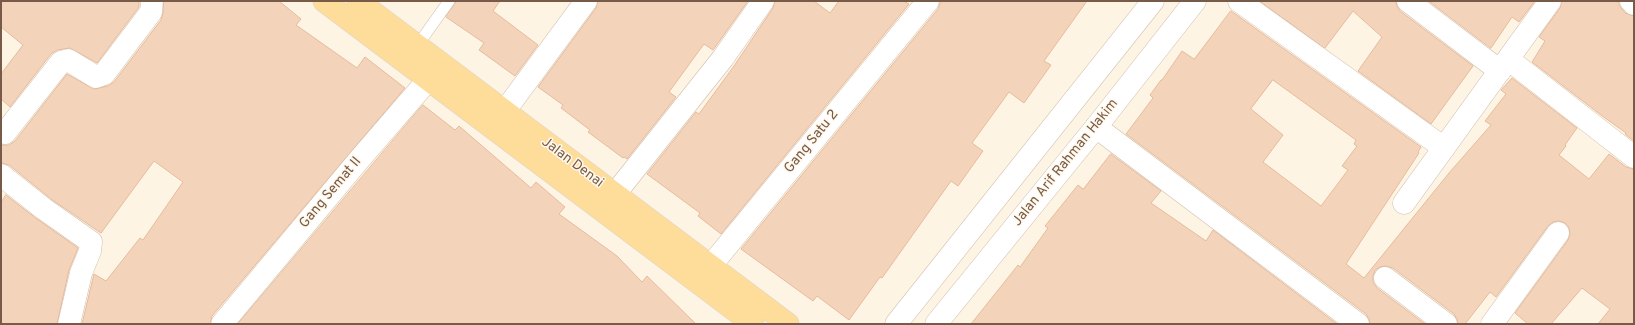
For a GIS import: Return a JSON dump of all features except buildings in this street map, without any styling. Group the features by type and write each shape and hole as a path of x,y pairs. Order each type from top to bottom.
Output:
{"main road":[{"name":"Jalan Denai","path":"324,1 435,72 504,112 608,202"},
{"name":"Jalan Denai","path":"358,1 417,46 435,72 608,202 704,274 788,324"},
{"name":"Jalan Denai","path":"704,274 753,324"}],"street":[{"path":"2,134 61,62 68,60 96,77 104,74 151,12 153,4 152,1"},
{"path":"504,112 586,1"},
{"path":"608,202 723,58 763,1"},
{"name":"Gang Satu 2","path":"704,274 928,1"},
{"path":"896,324 1154,1"},
{"name":"Jalan Arif Rahman Hakim","path":"936,324 1096,127 1195,1"},
{"path":"1239,1 1444,148"},
{"path":"1408,1 1504,65 1634,157"},
{"path":"1404,203 1550,1"},
{"path":"1631,1 1634,4"},
{"name":"Gang Semat II","path":"222,324 358,161 435,72"},
{"path":"1096,127 1358,324"},
{"path":"1,175 44,209 91,242 90,251 81,273 69,324"},
{"path":"1492,324 1558,233"},
{"path":"1386,278 1446,324"}],"lane":[{"path":"417,46 449,1"}]}
